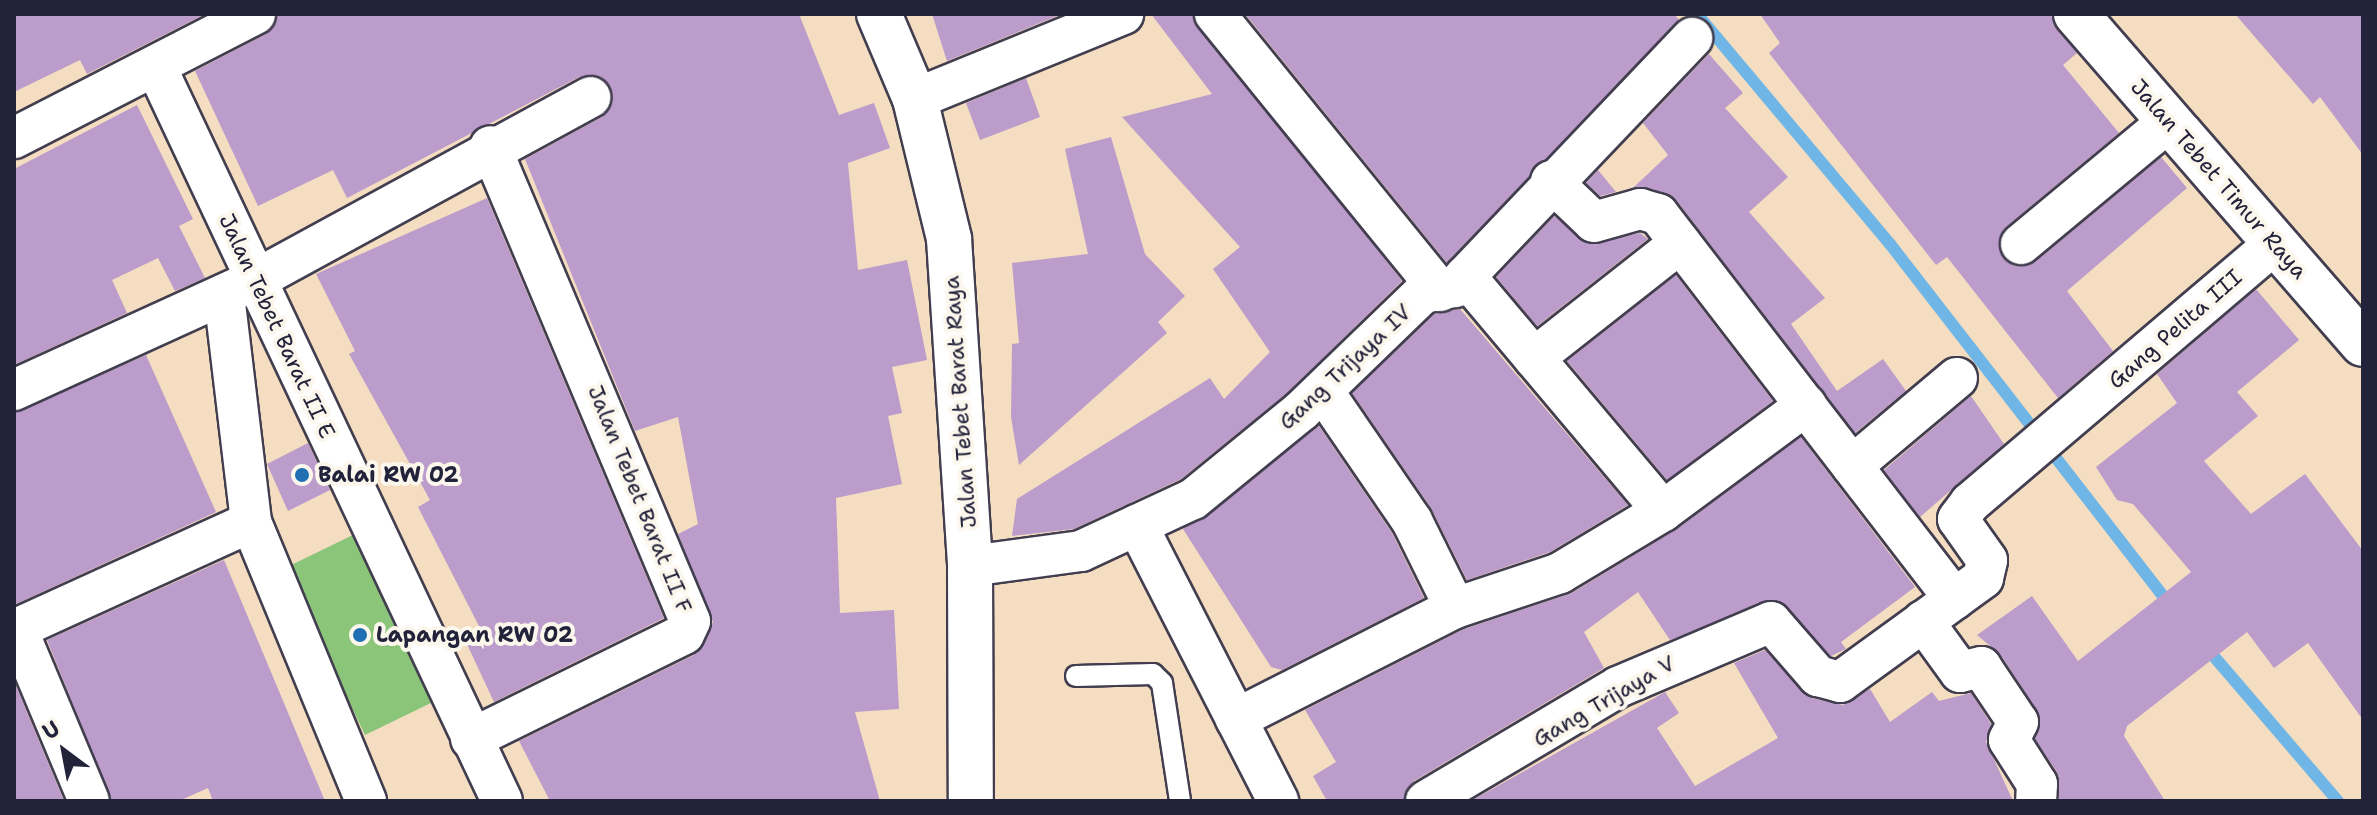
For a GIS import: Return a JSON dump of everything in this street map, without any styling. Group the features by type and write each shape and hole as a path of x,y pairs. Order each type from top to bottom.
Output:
{"street":[{"path":"14,138 255,14"},
{"name":"Jalan Tebet Barat Raya","path":"879,14 915,99 949,239 970,566 971,801"},
{"path":"915,99 1123,14"},
{"path":"1215,14 1452,283 1534,358 1663,511"},
{"name":"Jalan Tebet Timur Raya","path":"2076,14 2363,344"},
{"name":"Gang Trijaya IV","path":"970,566 1081,551 1193,499 1323,391 1423,293 1452,283 1705,23"},
{"name":"Jalan Tebet Barat II E","path":"156,67 239,287 502,801"},
{"path":"14,390 239,287 490,146 590,97"},
{"path":"2021,244 2169,121"},
{"name":"Jalan Tebet Barat II F","path":"471,739 684,634 690,621 490,146"},
{"path":"1551,181 1594,222 1640,209 1658,214 1852,466 1939,610 1960,672 1981,667 2018,722 2009,740 2037,784 2036,801"},
{"path":"1534,358 1680,243"},
{"name":"Gang Pelita III","path":"2069,421 2275,243"},
{"name":"Jalan Tebet Barat II E","path":"239,287 251,522 366,801"},
{"path":"1852,466 1957,378"},
{"path":"1323,391 1412,521 1455,608"},
{"path":"1236,719 1455,608 1560,573 1663,511 1806,405"},
{"name":"Gang Trijaya V","path":"1426,801 1618,687 1734,634 1771,622 1818,676 1840,682 1983,578 1987,560 1958,519 1987,490 2069,421"},
{"path":"89,801 15,630 251,522"},
{"path":"1137,525 1278,801"}],"lane":[{"path":"1076,676 1153,674 1162,683 1180,801"}],"green space":[{"name":"Lapangan RW 02","path":"355,534 435,701 365,735 285,568"}],"building":[{"path":"14,14 205,14 87,74 80,60 14,92"},
{"path":"278,14 799,14 839,115 874,103 890,148 848,163 858,270 907,260 927,360 892,367 902,413 888,416 902,484 836,498 840,613 894,610 899,709 855,712 880,801 550,801 519,741 694,655 713,622 678,534 698,524 678,417 635,431 525,159 602,117 610,87 601,77 579,77 347,198 333,170 258,206 195,71 266,34"},
{"path":"932,14 1062,14 947,61"},
{"path":"1151,14 1193,14 1402,281 1286,394 1181,479 1074,529 1012,536 1017,499 1210,378 1224,399 1270,352 1213,269 1240,247 1122,117 1212,94"},
{"path":"1245,14 1674,14 1679,20 1447,263"},
{"path":"1760,14 2050,14 2077,53 2063,65 2119,133 2006,227 2003,258 2014,266 2035,262 2161,157 2187,188 2067,291 2113,351 2058,398 1947,257 1936,265 1769,53 1780,43"},
{"path":"2235,14 2363,14 2363,155 2320,97 2313,104"},
{"path":"1709,54 1743,93 1725,108 1788,177 1749,212 1825,298 1791,324 1837,391 1883,359 1906,391 1855,433 1676,200 1634,187 1668,155 1643,123"},
{"path":"1026,78 1040,117 980,140 966,103"},
{"path":"137,105 193,219 179,226 205,278 175,291 158,258 112,280 127,313 14,365 14,169"},
{"path":"1111,137 1145,254 1185,296 1158,322 1167,333 1019,465 1011,417 1012,344 1019,343 1012,263 1088,254 1065,149"},
{"path":"1598,170 1616,192 1600,196 1586,183"},
{"path":"487,198 664,618 494,702 465,640 482,632 418,507 430,500 349,354 355,351 316,274"},
{"path":"1554,216 1589,244 1640,233 1648,239 1537,326 1496,277"},
{"path":"1676,275 1773,401 1667,480 1567,361"},
{"path":"2256,289 2299,340 2237,392 2258,416 2204,461 2251,514 2305,474 2363,551 2363,720 2308,643 2274,668 2247,632 2127,726 2124,736 2165,801 2059,801 2057,772 2035,739 2037,710 2000,654 1977,635 2032,596 2078,661 2191,572 2133,504 2117,500 2096,467 2177,403 2157,374"},
{"path":"1460,309 1628,505 1550,552 1467,580 1431,508 1352,393 1434,314"},
{"path":"146,355 216,512 14,605 14,413"},
{"path":"1971,396 2004,444 1920,517 1884,470"},
{"path":"1319,426 1392,533 1424,598 1282,670 1271,667 1183,529"},
{"path":"1801,437 1915,587 1841,642 1846,649 1831,656 1775,600 1670,640 1638,592 1584,632 1604,668 1414,781 1403,801 1327,801 1313,776 1336,762 1305,710 1464,629 1572,593 1677,529"},
{"name":"Balai RW 02","path":"308,443 330,490 288,511 267,464"},
{"path":"224,560 325,801 213,801 208,788 179,801 112,801 47,640"},
{"path":"1765,650 1812,698 1843,705 1870,689 1890,722 1932,692 1939,701 1971,693 1991,724 1986,742 2013,801 1471,801 1665,692 1679,713 1657,728 1695,786 1778,738 1734,663"},
{"path":"14,681 64,801 14,801"}],"waterway":[{"path":"1697,14 1890,244 2172,607"},
{"path":"2205,646 2338,801"}],"place":[{"name":"Balai RW 02","path":"302,475"},
{"name":"Lapangan RW 02","path":"360,635"}]}
